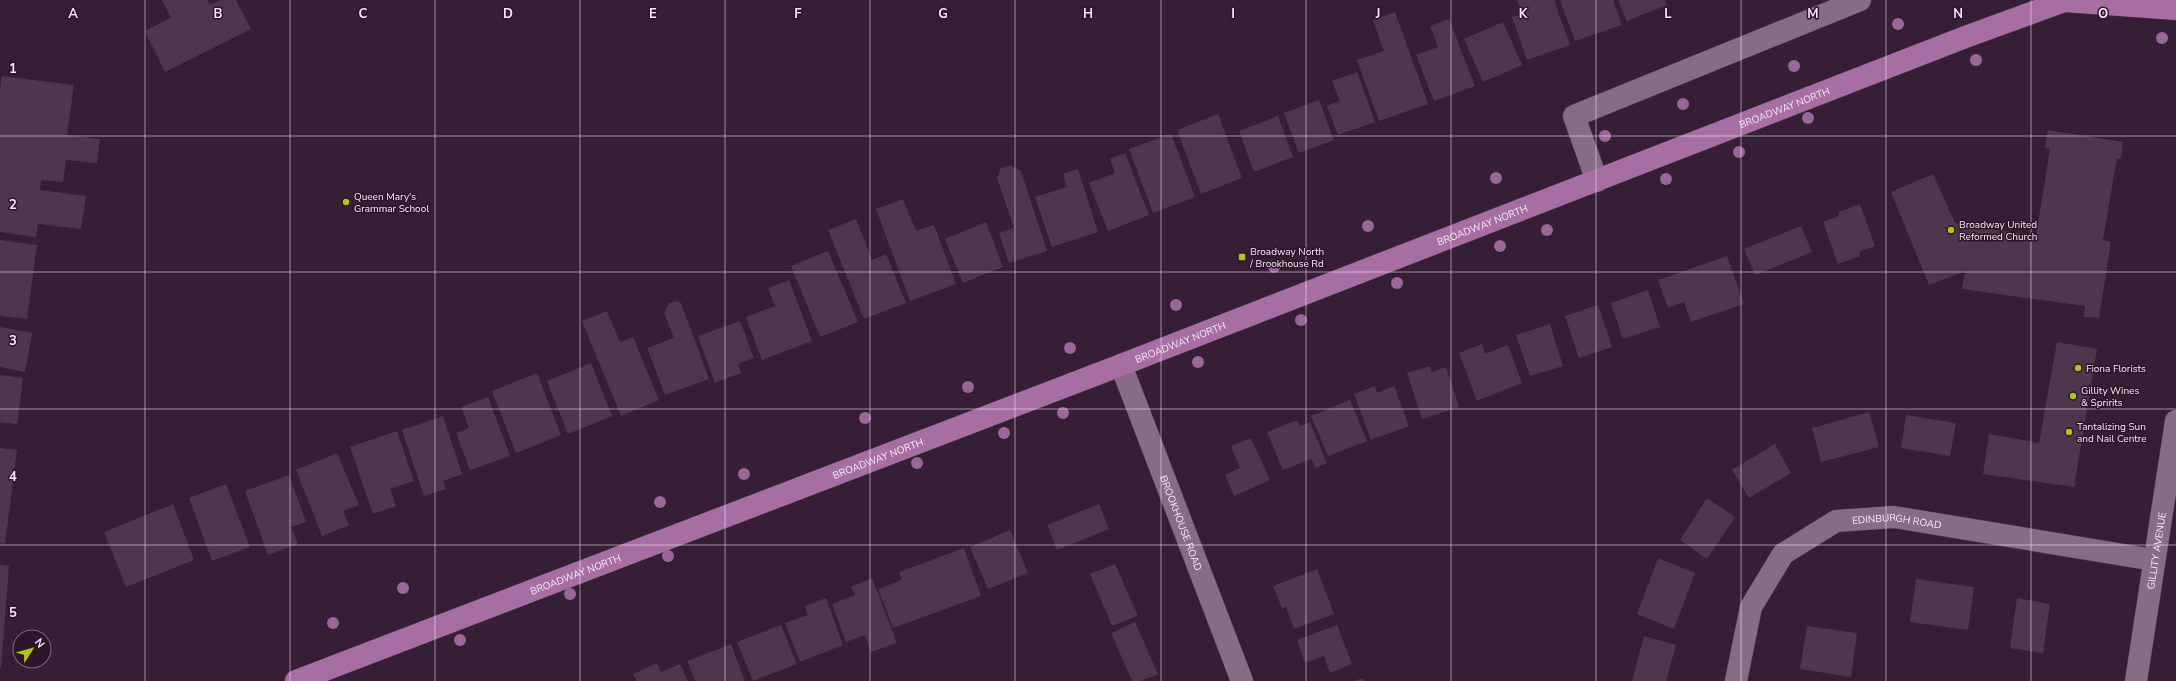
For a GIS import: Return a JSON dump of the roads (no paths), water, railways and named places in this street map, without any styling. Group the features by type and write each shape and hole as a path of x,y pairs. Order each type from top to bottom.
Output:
{"highway":[{"name":"BROADWAY NORTH","path":"296,681 1121,366 1968,36 2066,1 2176,9"}],"street":[{"path":"1597,181 1574,116 1860,0"},
{"name":"BROOKHOUSE ROAD","path":"1121,366 1242,681"},
{"name":"GILLITY AVENUE","path":"2136,681 2176,421"},
{"name":"EDINBURGH ROAD","path":"1736,681 1751,607 1783,554 1836,521 1894,518 2154,560"}],"place":[{"name":"Queen Mary's Grammar School","path":"346,202"},
{"name":"Broadway United Reformed Church","path":"1951,230"},
{"name":"Broadway North / Brookhouse Rd","path":"1242,257"},
{"name":"Fiona Florists","path":"2078,368"},
{"name":"Gillity Wines & Spririts","path":"2073,396"},
{"name":"Tantalizing Sun and Nail Centre","path":"2069,432"}]}
